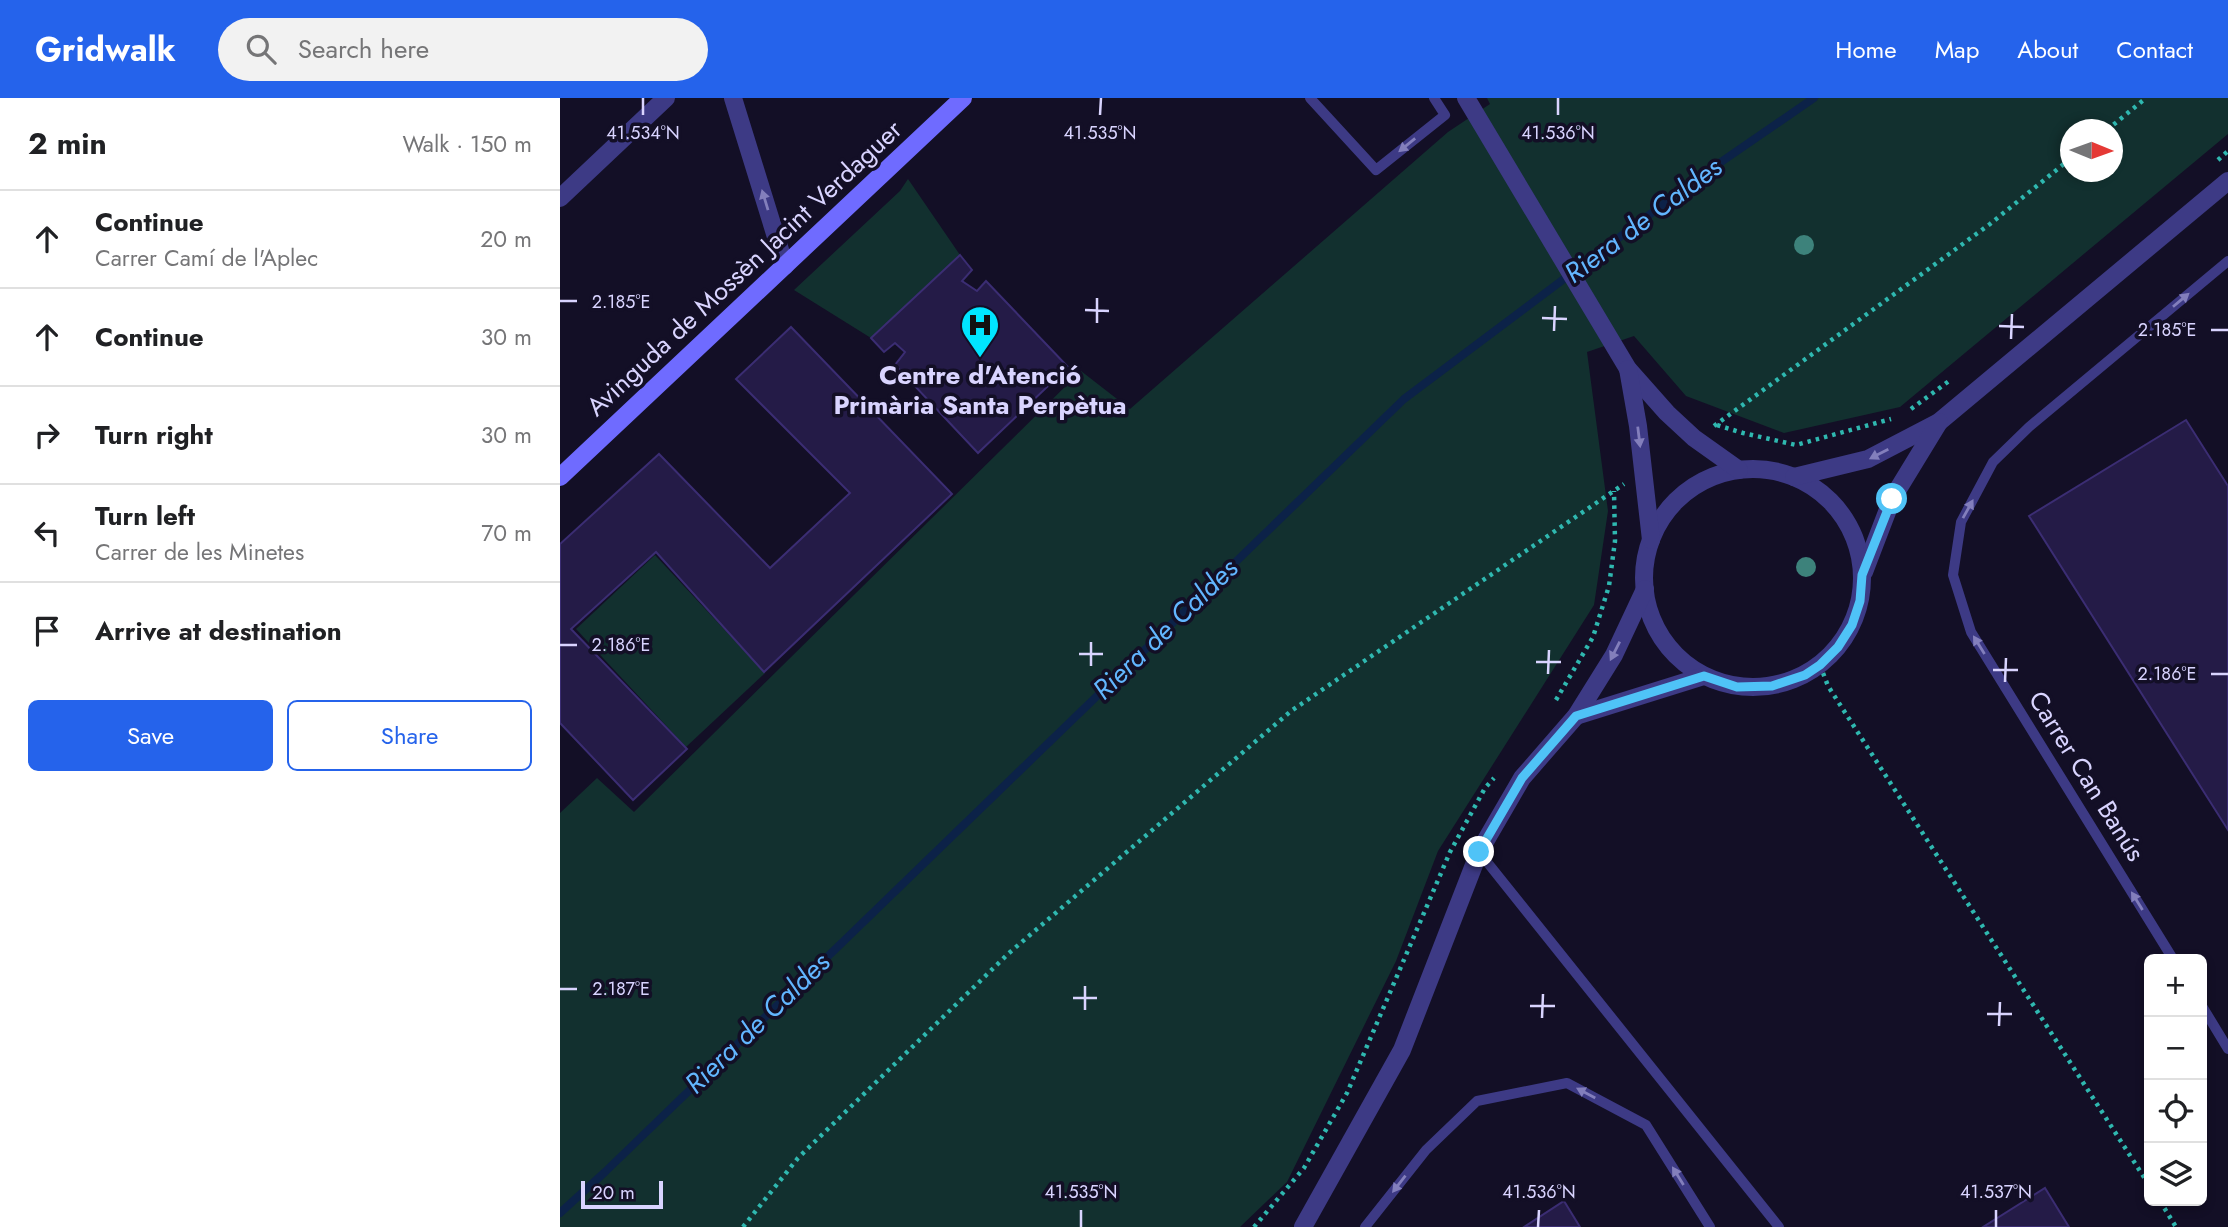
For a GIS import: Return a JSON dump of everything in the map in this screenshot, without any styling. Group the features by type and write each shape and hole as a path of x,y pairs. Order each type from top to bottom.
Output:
{"main road":[{"name":"Avinguda de Mossèn Jacint Verdaguer","path":"560,477 963,98"}],"street":[{"path":"562,195 666,98"},
{"path":"733,98 785,266"},
{"path":"1466,98 1628,369 1667,413 1694,438 1739,470"},
{"path":"1794,477 1868,459 1939,422 2228,181"},
{"path":"1628,369 1651,540"},
{"path":"1862,575 1892,499 1939,422"},
{"path":"1739,470 1767,470 1794,477 1816,489 1835,506 1849,526 1859,550 1862,575 1860,601 1852,625 1838,647 1805,675 1772,686 1737,687 1704,676 1688,666 1663,640 1651,616 1645,589 1651,540 1665,514 1686,493 1720,474 1739,470"},
{"path":"1303,1227 1402,1050 1479,852 1522,778 1576,716 1614,655 1645,589"},
{"path":"1576,716 1704,676"}],"lane":[{"path":"1310,98 1376,170 1445,114 1434,98"},
{"name":"Carrer Can Banús","path":"2170,954 1971,632 1953,575 1961,522 1993,462 2029,427 2228,261"},
{"path":"1479,852 1779,1227"},
{"path":"2207,1014 2228,1049"},
{"path":"1365,1227 1426,1150 1477,1101 1567,1083 1646,1125 1710,1227"}],"path":[{"path":"2120,119 2146,98"},
{"path":"2217,160 2228,151"},
{"path":"1694,438 1716,425 1990,224 2060,167"},
{"path":"1716,425 1796,445 1901,416 1952,379"},
{"path":"743,1227 798,1158 1009,953 1291,711 1643,472"},
{"path":"1820,665 1828,686 2144,1177"},
{"path":"2163,1206 2176,1227"}],"green space":[{"path":"1487,98 2228,98 2228,134 1900,407 1784,433 1686,396 1634,336 1587,352 1608,511 1594,605 1438,851 1396,961 1287,1182 1240,1227 560,1227 560,813 597,778 634,812 1081,371 1130,409 1448,132 1490,104"},
{"path":"908,179 960,255 871,338 794,290 900,191"},
{"path":"655,555 765,673 686,747 576,629"}],"building":[{"name":"Centre d'Atenció Primària Santa Perpètua","path":"960,255 972,270 962,281 977,291 986,281 1068,367 978,453 895,365 905,352 895,343 884,352 871,338"},
{"path":"791,327 952,494 764,672 656,552 571,629 687,749 633,800 560,723 560,544 659,454 770,568 850,493 736,379"},
{"path":"2186,420 2228,486 2228,830 2029,516"},
{"path":"2045,1188 2069,1227 1983,1227"},
{"path":"1564,1201 1580,1227 1524,1227"}],"waterway":[{"name":"Riera de Caldes","path":"560,1213 1404,399 1705,173 1814,98"}],"place":[{"name":"Centre d'Atenció Primària Santa Perpètua","path":"980,359"}],"route":[{"path":"1479,852 1522,778 1576,716 1704,676 1737,687 1754,688 1789,682 1820,665 1838,647 1852,625 1860,601 1862,575 1892,499"}]}
